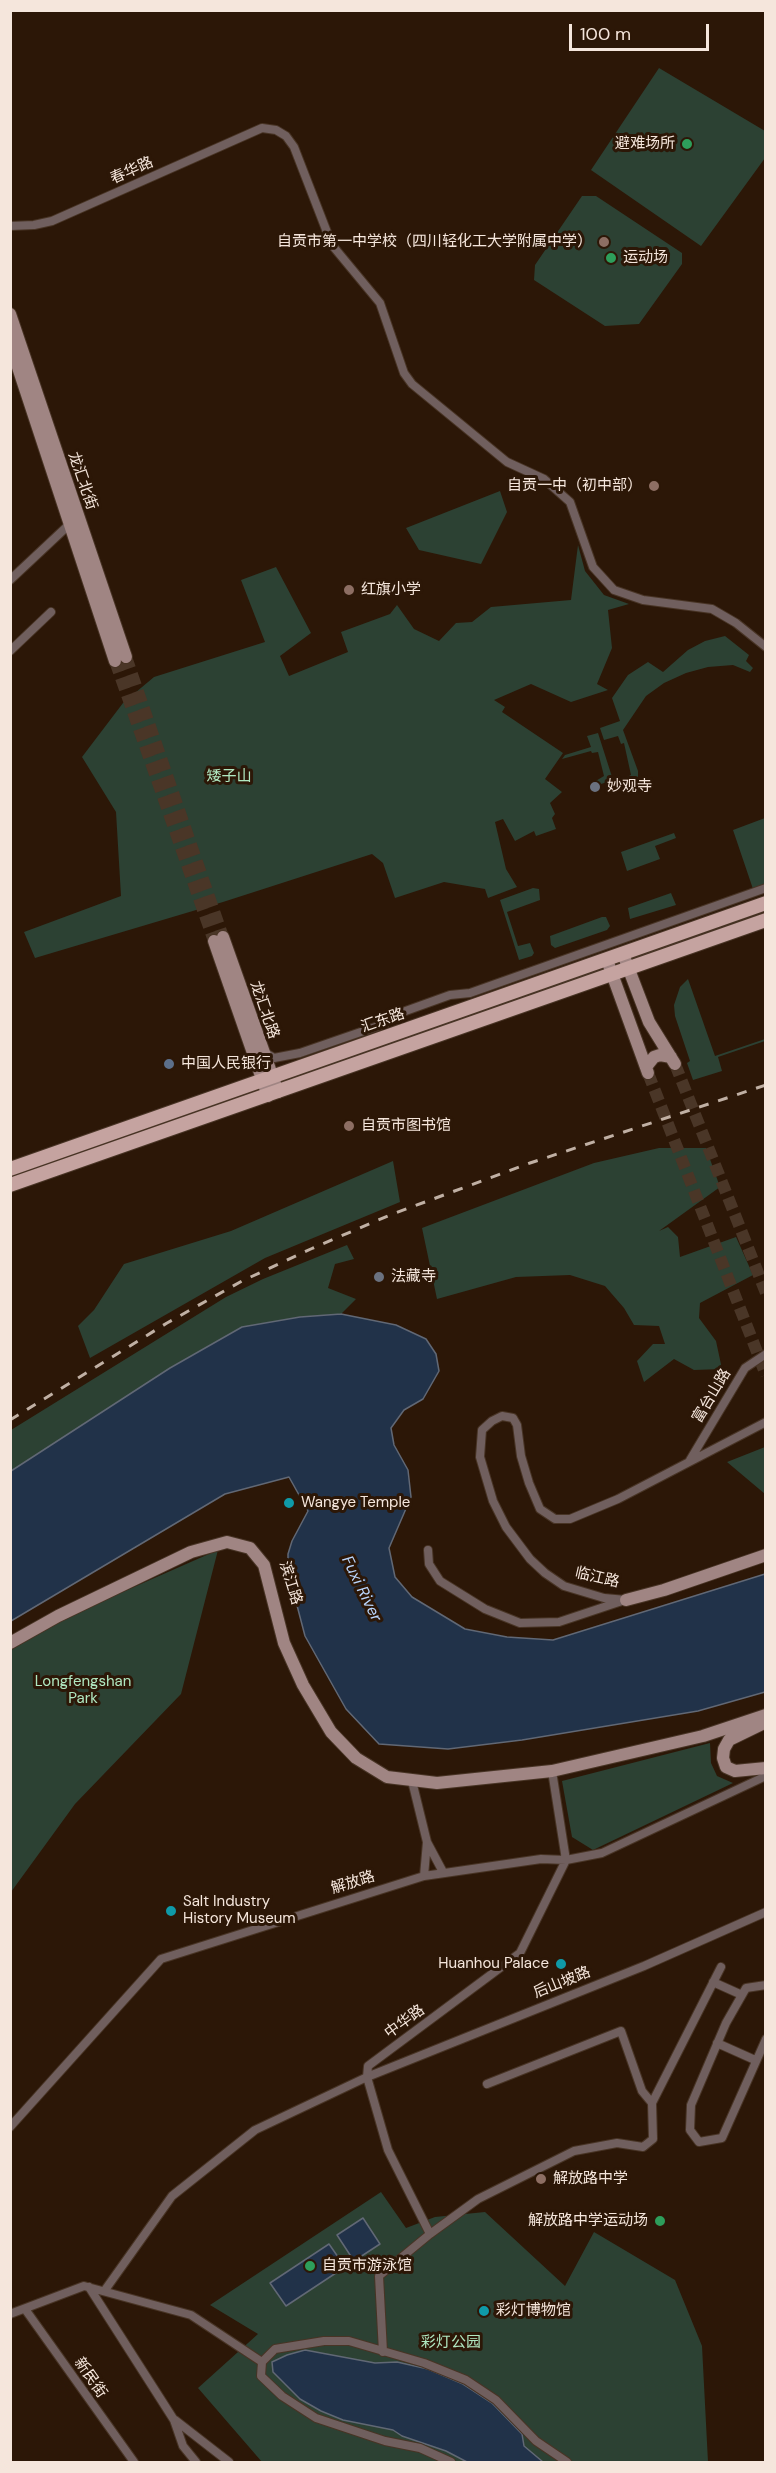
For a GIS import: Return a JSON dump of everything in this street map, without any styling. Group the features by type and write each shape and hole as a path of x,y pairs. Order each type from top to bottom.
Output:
{"main road":[{"name":"龙汇北街","path":"10,314 74,521 120,659"},
{"name":"龙汇北街","path":"10,343 74,521"},
{"name":"汇东路","path":"10,1169 765,903"},
{"path":"10,1185 765,921"},
{"name":"龙汇北路","path":"268,1079 263,1051 219,939 273,1094"},
{"path":"607,960 647,1070 654,1057 665,1055 673,1060 649,1022 623,954"},
{"name":"滨江路","path":"10,1635 55,1610 189,1545 226,1534 254,1542 270,1562 291,1641 307,1678 336,1726 361,1753 412,1781"},
{"name":"滨江路","path":"10,1643 58,1616 191,1552 227,1542 250,1548 264,1565 284,1643 298,1675 331,1732 356,1758 387,1777 437,1783 552,1770 704,1736 765,1715"},
{"name":"临江路","path":"626,1600 663,1590 765,1555"},
{"path":"765,1722 729,1740 724,1749 723,1758 726,1767 735,1771 765,1768"}],"street":[{"name":"春华路","path":"10,226 34,225 52,221 262,128 276,130 286,136 294,147 332,245 380,303 404,373 412,384 507,462 544,479 570,502 593,567 614,590 643,600 712,609 736,623 765,647"},
{"path":"10,580 74,521"},
{"path":"10,651 51,612"},
{"path":"263,1051 274,1058 300,1053 384,1023 400,1012 450,995 470,993 765,888"},
{"name":"富台山路","path":"690,1460 745,1368 765,1354"},
{"name":"临江路","path":"626,1600 604,1598 564,1586 530,1559 506,1527 493,1501 480,1456 482,1430 502,1416 513,1418 517,1425 521,1456 529,1483 540,1509 555,1519 570,1519 618,1500 690,1460"},
{"path":"690,1460 765,1422"},
{"path":"428,1550 429,1564 440,1581 485,1609 520,1623 559,1622 626,1600"},
{"path":"552,1770 566,1860"},
{"name":"解放路","path":"10,2127 161,1959 424,1876 541,1859 566,1860 602,1853 765,1776"},
{"path":"412,1781 427,1842 443,1872"},
{"path":"424,1876 427,1842"},
{"name":"中华路","path":"367,2077 368,2066 520,1953 566,1860"},
{"name":"后山坡路","path":"105,2290 172,2196 255,2130 367,2077 645,1966 765,1912"},
{"path":"383,2352 380,2276 430,2234 478,2199 574,2151 617,2143 643,2146 653,2139 652,2103 721,1967"},
{"path":"713,1982 742,1995"},
{"path":"765,1985 746,1988 717,2043 691,2105 690,2130 699,2142 722,2138 765,2039"},
{"path":"487,2084 621,2031 642,2091 652,2103"},
{"path":"717,2043 755,2060"},
{"path":"367,2077 388,2150 430,2234"},
{"path":"10,2314 84,2286 105,2290 191,2316 262,2362"},
{"path":"89,2287 174,2420 183,2446 196,2463"},
{"name":"新民街","path":"25,2309 134,2463"},
{"path":"451,2463 420,2448 385,2441 316,2418 282,2396 261,2376 262,2362 275,2349 324,2341 349,2341 424,2363 466,2380 496,2400 536,2441 567,2463"},
{"path":"174,2420 229,2463"}],"green space":[{"name":"避难场所","path":"659,68 765,131 765,158 701,246 591,170"},
{"name":"运动场","path":"582,196 596,196 682,253 682,264 639,324 605,326 534,280 535,265"},
{"path":"500,491 507,512 481,564 419,550 406,528"},
{"name":"矮子山","path":"578,545 585,571 604,595 629,604 608,610 612,648 597,684 608,690 571,702 531,684 494,700 505,707 502,712 563,753 545,779 562,792 550,803 555,814 552,818 556,829 536,836 534,831 515,841 503,819 495,822 506,869 517,887 488,898 485,889 444,882 395,898 383,863 372,854 223,902 35,958 24,932 121,896 116,812 82,757 123,703 154,677 265,642 241,580 276,567 311,633 280,656 289,676 348,652 341,632 390,614 397,605 414,629 439,641 456,623 472,622 491,607 571,600"},
{"path":"725,636 749,655 746,661 753,668 750,672 733,665 708,667 686,673 664,683 646,696 623,730 638,771 638,778 628,781 627,777 631,775 624,743 621,744 618,736 604,740 600,728 620,721 612,698 628,675 648,662 663,672 688,650 705,641"},
{"path":"598,733 613,780 595,786 594,782 604,776 598,752 592,753 591,751 562,759 565,755 591,747 587,736"},
{"path":"765,818 765,885 753,889 733,830"},
{"path":"674,833 676,838 655,846 660,859 627,871 621,852"},
{"path":"533,888 539,889 540,900 507,912 518,946 530,943 534,953 532,956 519,960 500,900"},
{"path":"671,893 676,905 630,919 628,908"},
{"path":"606,917 610,926 607,930 555,948 551,945 550,936"},
{"path":"688,979 715,1056 765,1039 765,1041 718,1057 722,1071 693,1080 674,1005 680,987"},
{"path":"659,1148 706,1148 720,1187 659,1231 668,1227 678,1237 680,1257 736,1237 753,1275 700,1303 699,1318 716,1341 722,1369 694,1370 674,1359 644,1382 637,1361 653,1344 665,1344 659,1326 634,1325 624,1308 605,1286 570,1275 516,1277 437,1299 422,1228 594,1163"},
{"path":"393,1161 400,1202 265,1258 90,1358 78,1326 94,1310 124,1264 231,1231"},
{"path":"347,1245 354,1259 335,1264 328,1288 356,1299 341,1314 300,1317 242,1327 170,1368 11,1471 11,1430 226,1297 263,1279"},
{"path":"765,1447 765,1494 727,1462"},
{"name":"Longfengshan Park","path":"218,1550 181,1694 75,1804 11,1892 11,1650 59,1620"},
{"path":"710,1743 711,1763 717,1776 733,1783 593,1850 572,1837 562,1781"},
{"name":"彩灯公园","path":"381,2192 406,2228 435,2217 485,2212 565,2286 594,2232 675,2280 702,2346 708,2462 262,2462 198,2388 258,2334 210,2305"}],"water":[{"name":"Fuxi River","path":"341,1314 396,1325 426,1339 436,1354 439,1371 423,1399 404,1410 391,1428 394,1445 408,1470 411,1497 389,1548 395,1577 412,1597 465,1629 507,1637 553,1640 765,1574 765,1692 698,1711 522,1740 448,1749 379,1744 346,1709 305,1636 288,1571 288,1554 292,1541 308,1511 289,1477 225,1494 11,1621 11,1471 170,1368 242,1327 300,1317"},
{"path":"363,2218 380,2244 354,2261 337,2235"},
{"path":"329,2244 345,2267 286,2306 270,2283"},
{"path":"305,2350 375,2363 397,2362 428,2369 463,2384 492,2403 522,2434 524,2446 543,2462 467,2462 446,2451 402,2436 393,2430 343,2420 321,2411 300,2399 273,2372 272,2362"}],"tunnel":[{"path":"126,657 223,937"},
{"path":"115,661 214,941"},
{"path":"675,1064 766,1293"},
{"path":"648,1073 766,1375"}],"railway":[{"path":"10,1420 167,1323 242,1281 313,1248 390,1215 530,1163 766,1085"}],"place":[{"name":"避难场所","path":"687,144"},
{"name":"自贡市第一中学校（四川轻化工大学附属中学）","path":"604,242"},
{"name":"运动场","path":"611,258"},
{"name":"自贡一中（初中部）","path":"654,486"},
{"name":"红旗小学","path":"349,590"},
{"name":"妙观寺","path":"595,787"},
{"name":"中国人民银行","path":"169,1064"},
{"name":"自贡市图书馆","path":"349,1126"},
{"name":"法藏寺","path":"379,1277"},
{"name":"Wangye Temple","path":"289,1503"},
{"name":"Salt Industry History Museum","path":"171,1911"},
{"name":"Huanhou Palace","path":"561,1964"},
{"name":"解放路中学","path":"541,2179"},
{"name":"解放路中学运动场","path":"660,2221"},
{"name":"自贡市游泳馆","path":"310,2266"},
{"name":"彩灯博物馆","path":"484,2311"}]}
